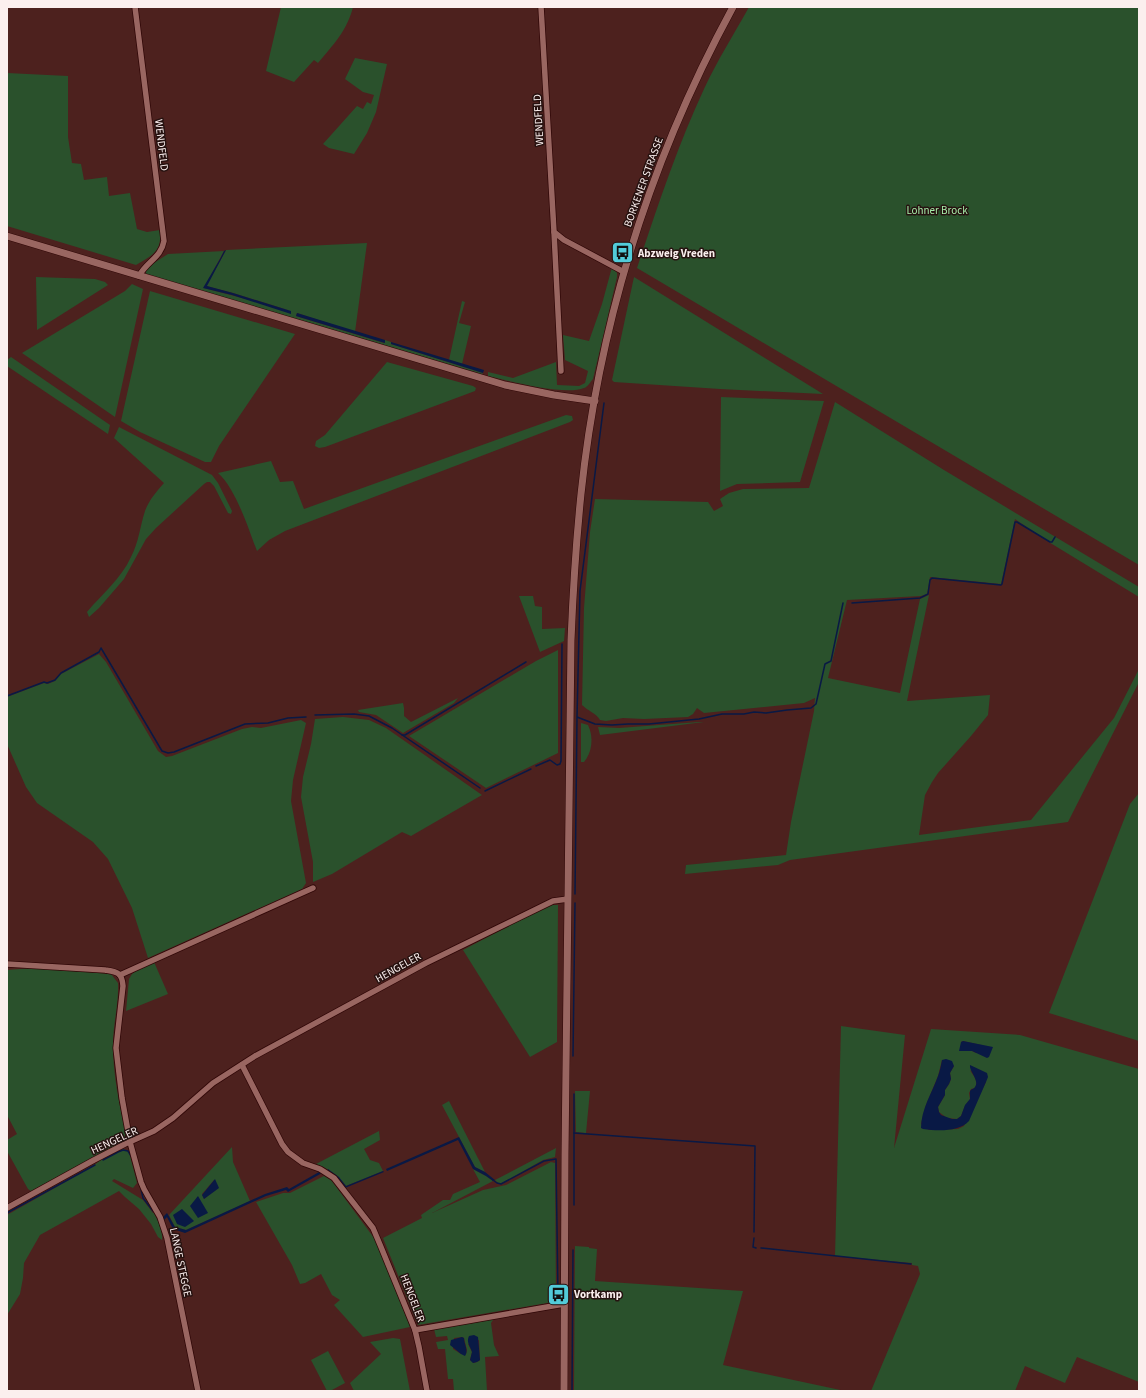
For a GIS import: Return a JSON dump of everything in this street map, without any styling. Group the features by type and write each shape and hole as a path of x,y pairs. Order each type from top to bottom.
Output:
{"main road":[{"name":"BORKENER STRASSE","path":"564,1391 571,640 581,493 595,401 611,323 624,272 647,200 678,120 708,54 733,7"},
{"path":"7,236 505,385 554,395 595,401"}],"street":[{"name":"WENDFELD","path":"135,7 164,241 163,248 159,254 143,269 139,276"},
{"name":"WENDFELD","path":"541,7 561,371"},
{"path":"554,232 564,240 624,272"},
{"path":"7,964 115,971 120,975 313,888"},
{"name":"HENGELER","path":"7,1208 94,1160 165,1125 214,1083 255,1056 426,963 553,901 568,899"},
{"name":"LANGE STEGGE","path":"120,975 123,986 116,1048 119,1083 130,1142 143,1186 160,1217 167,1238 198,1391"},
{"name":"HENGELER","path":"242,1065 282,1144 288,1152 303,1163 320,1169 334,1178 373,1228 415,1330 427,1391"},
{"name":"HENGELER","path":"415,1330 564,1304"}],"green space":[{"path":"281,7 353,7 343,31 334,44 318,63 314,60 294,82 266,71"},
{"name":"Lohner Brock","path":"749,7 1139,7 1139,565 637,268 668,178 694,111 714,68"},
{"path":"355,58 387,64 376,112 367,133 354,154 329,148 323,144 357,106 363,109 367,102 371,104 374,95 363,92 345,79"},
{"path":"7,73 68,76 68,137 72,163 81,164 84,180 107,177 109,196 130,193 137,229 147,232 160,230 158,248 152,255 136,265 7,226"},
{"path":"367,243 355,332 297,313 296,316 384,343 385,340 391,342 391,344 483,373 482,374 146,274 146,268 168,254 224,251 204,288 291,311 206,286 226,250"},
{"path":"612,267 617,273 617,277 593,379 587,387 575,390 551,389 488,376 488,372 513,378 556,362 557,385 579,386 585,383 588,371 565,360 563,335 589,341 602,304"},
{"path":"36,277 95,279 105,282 108,285 37,330"},
{"path":"634,277 823,394 614,382 612,380"},
{"path":"132,284 143,289 115,417 22,353 125,291"},
{"path":"150,291 295,334 219,446 211,462 205,462 140,432 121,421"},
{"path":"462,301 465,302 459,323 471,326 462,364 449,360"},
{"path":"11,357 110,425 108,434 7,366 7,360"},
{"path":"387,362 476,388 475,391 325,447 319,448 315,446 316,441 325,435"},
{"path":"721,397 824,401 800,482 737,484 720,491"},
{"path":"835,402 944,470 1139,587 1139,597 1052,544 1015,519 1001,584 930,577 927,594 921,596 847,600 828,678 900,693 920,599 929,595 907,701 990,695 988,715 938,773 925,795 919,835 1031,820 1114,718 1139,669 1139,682 1068,822 790,860 778,865 685,874 686,865 786,855 791,822 814,711 815,698 804,703 704,713 697,708 693,714 688,717 644,719 623,718 606,721 600,720 582,705 584,608 590,532 595,499 708,502 714,511 723,506 720,499 729,493 743,489 809,488"},
{"path":"566,415 572,416 573,420 285,531 269,540 257,551 236,499 218,473 271,461 280,482 293,481 304,509"},
{"path":"119,427 212,475 218,483 232,511 231,514 228,513 214,486 210,482 204,484 146,539 124,579 99,608 89,617 87,612 117,579 127,565 136,546 147,507 153,496 164,483 114,438"},
{"path":"519,596 533,596 535,606 542,607 542,629 565,628 564,641 540,652"},
{"path":"558,650 558,753 486,788 409,736 536,661"},
{"path":"99,654 106,662 158,751 166,757 242,729 252,727 261,728 301,720 306,723 293,780 291,801 306,883 302,889 148,958 132,908 108,859 93,842 37,803 26,787 7,744 7,697 44,683 48,684 55,681 61,674"},
{"path":"458,698 454,703 403,733 376,715 359,712 358,710 403,703 404,716 411,722"},
{"path":"343,717 369,720 386,728 482,795 411,836 402,832 332,874 313,882 313,862 301,797 303,777 315,719"},
{"path":"704,722 600,735 598,727 619,728"},
{"path":"581,723 588,725 591,735 589,754 584,762 581,762"},
{"path":"1139,793 1139,1041 1049,1013 1130,804"},
{"path":"552,905 558,905 557,1042 530,1057 463,950 541,909"},
{"path":"154,962 168,994 126,1011 129,979 137,970"},
{"path":"33,968 111,974 118,983 118,998 113,1037 113,1056 117,1089 126,1133 124,1141 31,1191 28,1189 7,1151 7,1140 17,1134 7,1115 7,970"},
{"path":"841,1026 905,1035 894,1148 931,1029 1020,1035 1139,1069 1139,1382 1077,1357 1065,1383 1025,1366 1015,1391 871,1391 920,1274 918,1266 912,1265 912,1263 835,1256","holes":["963,1041 981,1045 976,1053 961,1042","942,1060 954,1066 950,1073 951,1079 945,1090 945,1095 938,1107 939,1112 947,1118 957,1119 961,1116 970,1099 969,1093 971,1089 975,1088 976,1085 975,1078 970,1070 986,1082 964,1126 958,1129 929,1130 921,1124"]},
{"path":"575,1091 590,1091 586,1133 576,1132"},
{"path":"449,1101 485,1172 475,1167 442,1105"},
{"path":"379,1131 380,1140 364,1149 370,1160 379,1163 383,1171 346,1186 333,1173 316,1164"},
{"path":"232,1147 233,1162 250,1201 186,1230 175,1227 169,1215","holes":["214,1180 218,1188 204,1199 202,1194"]},
{"path":"556,1148 555,1157 543,1160 502,1183 498,1183 495,1180"},
{"path":"123,1149 129,1152 137,1183 133,1188 114,1179 112,1181 143,1200 157,1219 161,1230 162,1240 158,1237 151,1224 139,1209 119,1191 40,1235 24,1263 20,1294 7,1315 7,1215 90,1168 101,1160"},
{"path":"551,1162 555,1163 556,1300 553,1302 418,1325 383,1238 422,1218 421,1215 443,1200 450,1200 453,1194 480,1182 473,1169 493,1181 432,1213 483,1190 506,1185"},
{"path":"324,1176 331,1180 377,1242 410,1327 363,1337 334,1305 340,1300 332,1295 321,1274 305,1283 300,1284 292,1265 256,1202 283,1193 290,1193"},
{"path":"575,1246 597,1249 595,1281 743,1291 723,1365 845,1391 574,1391"},
{"path":"493,1319 491,1323 494,1345 499,1356 485,1357 487,1391 454,1391 453,1379 448,1379 445,1349 438,1349 436,1342 448,1340 447,1336 436,1337 434,1329","holes":["454,1338 464,1338 467,1350 466,1354 461,1354 453,1349","479,1340 480,1360 474,1363 470,1360 472,1352 468,1344"]},
{"path":"393,1338 400,1339 410,1391 354,1391 350,1383 381,1354 370,1342"},
{"path":"328,1351 345,1383 330,1391 327,1391 311,1360"}],"water":[{"path":"226,250 207,286 291,311 291,314 232,295 203,288"},
{"path":"297,313 385,340 385,343 296,316"},
{"path":"391,342 484,370 483,373 391,344"},
{"path":"963,1041 993,1047 989,1057 987,1058 972,1051 959,1051 961,1042"},
{"path":"946,1059 952,1061 954,1066 950,1073 951,1079 945,1090 945,1095 938,1107 941,1115 952,1119 957,1119 961,1116 965,1105 970,1099 970,1091 975,1088 976,1085 970,1065 987,1073 988,1077 969,1121 965,1125 948,1130 923,1129 921,1128 921,1121 923,1114 939,1074 942,1060"},
{"path":"459,1137 475,1167 485,1172 495,1180 493,1181 473,1169 458,1140 387,1171 386,1169"},
{"path":"328,1169 339,1177 346,1186 383,1171 384,1172 345,1188 327,1171"},
{"path":"319,1172 322,1173 288,1192 286,1190 266,1196 185,1233 173,1229 167,1217 164,1220 163,1217 167,1213 175,1227 186,1230 265,1194 287,1187 289,1189"},
{"path":"215,1179 219,1188 204,1199 202,1195"},
{"path":"198,1196 208,1213 198,1218 190,1206"},
{"path":"182,1209 194,1221 185,1227 177,1224 173,1215"},
{"path":"474,1335 478,1337 480,1360 473,1363 470,1360 472,1352 468,1340 469,1336"},
{"path":"462,1337 464,1338 466,1350 465,1356 450,1345 451,1340"}],"waterway":[{"path":"604,403 580,591 577,717 595,724 649,724 699,719 722,714 744,714 754,712 766,713 811,708 816,704 825,664 831,661 843,603"},
{"path":"852,603 920,598 928,594 930,580 932,578 1001,585 1015,522 1050,542 1052,542 1055,537"},
{"path":"536,766 550,760 557,765 560,764 561,761 562,644"},
{"path":"7,696 44,682 47,683 55,680 61,673 99,652 101,648 162,751 168,753 174,752 245,724 268,723 288,718 306,717"},
{"path":"402,735 405,735 526,662"},
{"path":"315,715 354,714 369,716 392,728 480,788"},
{"path":"575,894 577,718"},
{"path":"485,791 531,769"},
{"path":"573,1056 575,903"},
{"path":"574,1094 574,1205"},
{"path":"574,1133 755,1146 754,1232"},
{"path":"103,1160 123,1150 128,1151 131,1156"},
{"path":"493,1180 501,1184 544,1161 556,1159 558,1298"},
{"path":"7,1213 95,1165"},
{"path":"141,1189 143,1198 153,1211"},
{"path":"754,1238 753,1247 756,1248"},
{"path":"761,1248 911,1264"},
{"path":"572,1391 573,1250"}],"place":[{"name":"Abzweig Vreden","path":"623,253"},
{"name":"Vortkamp","path":"558,1294"}]}
